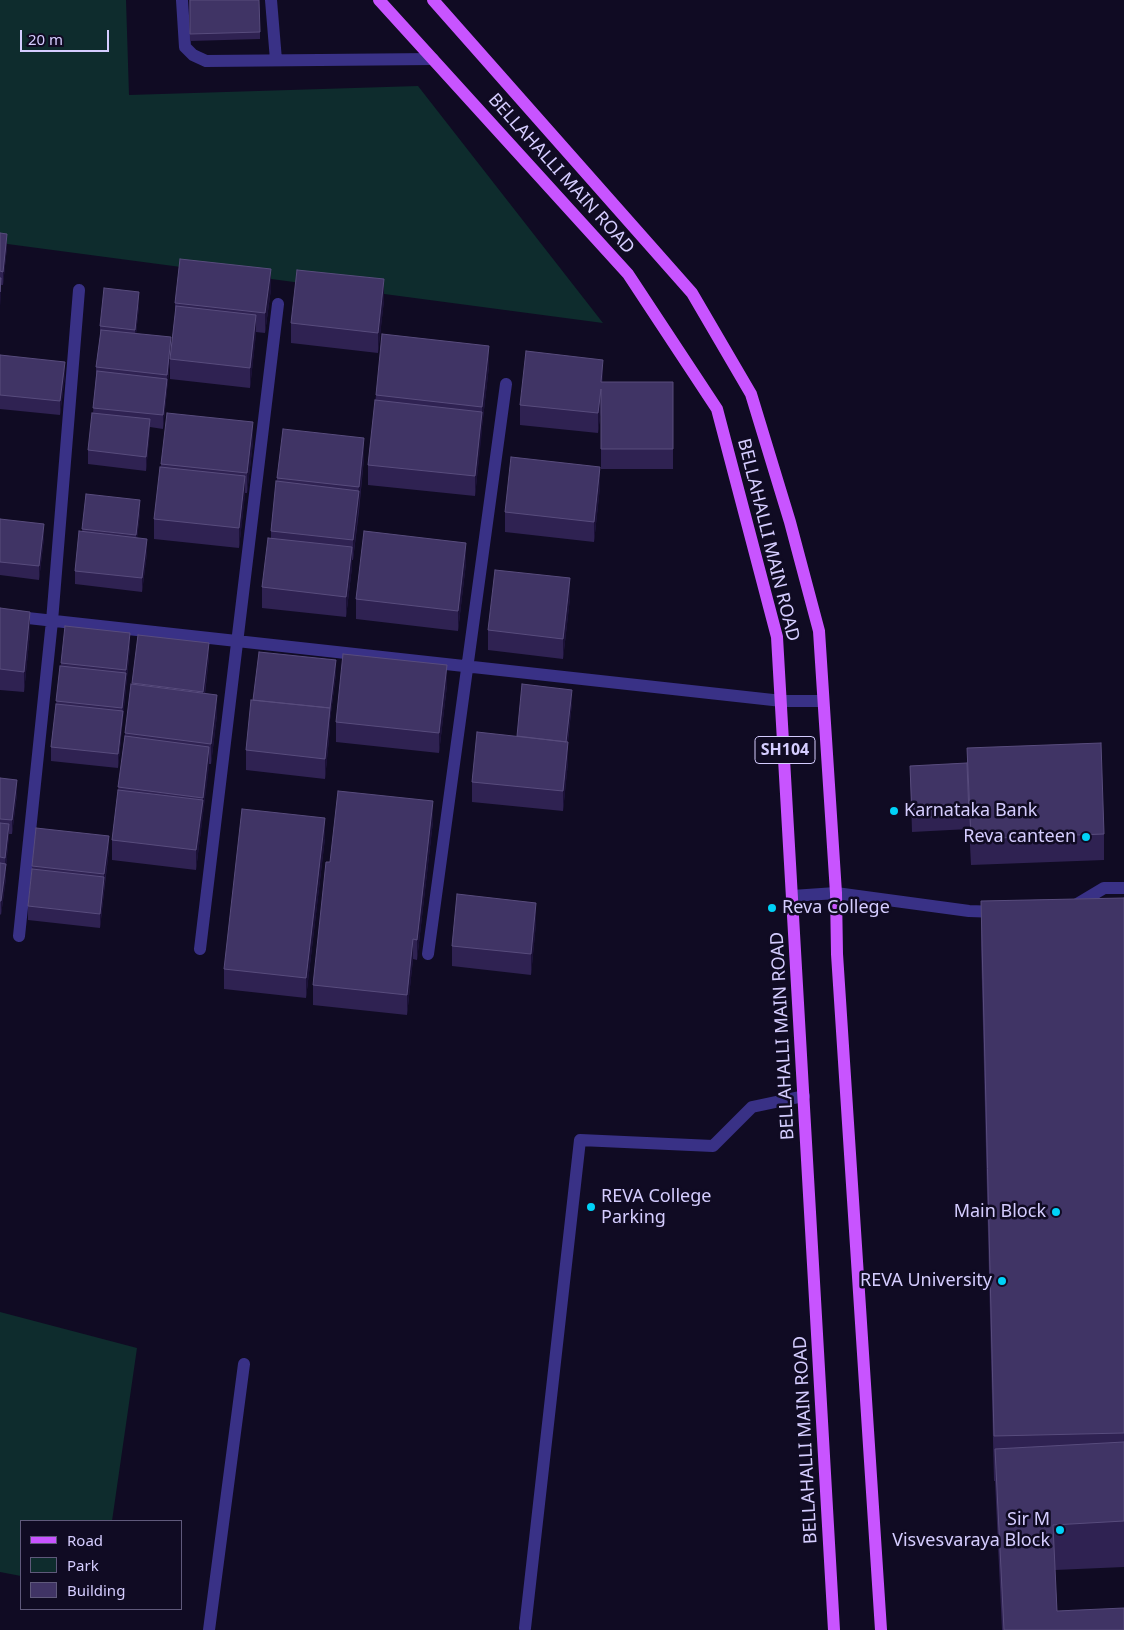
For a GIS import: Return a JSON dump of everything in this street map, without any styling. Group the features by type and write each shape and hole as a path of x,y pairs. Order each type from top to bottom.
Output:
{"main road":[{"name":"BELLAHALLI MAIN ROAD","path":"379,0 628,274 717,409 777,637 834,1630"},
{"name":"BELLAHALLI MAIN ROAD","path":"433,0 692,293 751,394 790,522 819,631 822,701 836,894 837,954 881,1630"}],"street":[{"path":"182,0 185,46 193,55 206,61 433,59"},
{"path":"271,0 276,60"},
{"path":"19,936 52,621 79,290"},
{"path":"200,950 239,642 278,304"},
{"path":"428,954 469,666 506,384"},
{"path":"0,614 782,701 822,701"},
{"path":"1087,915 1068,908 1104,888 1124,888"},
{"path":"792,896 836,894 969,911 1009,911"},
{"path":"525,1628 580,1140 713,1146 752,1107 804,1096"},
{"path":"209,1630 244,1364"}],"green space":[{"path":"0,0 126,0 129,95 418,86 603,323 0,243"},
{"path":"0,1312 137,1348 112,1520 20,1520 20,1576 0,1572"}],"building":[{"path":"190,0 259,0 260,32 190,34"},
{"path":"0,233 7,234 3,272 0,271"},
{"path":"180,259 271,269 265,313 175,303"},
{"path":"297,270 384,279 378,333 291,323"},
{"path":"104,288 139,292 135,330 100,326"},
{"path":"176,306 256,315 250,368 170,359"},
{"path":"101,330 171,337 167,375 96,367"},
{"path":"382,334 489,346 482,407 376,395"},
{"path":"526,351 603,360 601,382 673,382 673,449 601,449 601,389 598,413 520,405"},
{"path":"0,355 65,362 60,401 0,395"},
{"path":"97,371 167,379 163,415 93,408"},
{"path":"375,400 482,412 475,476 368,465"},
{"path":"92,413 150,419 146,457 88,450"},
{"path":"167,413 253,422 247,473 161,464"},
{"path":"283,429 364,438 359,487 277,478"},
{"path":"511,457 600,467 594,522 505,512"},
{"path":"160,467 245,476 239,528 154,519"},
{"path":"276,481 359,491 353,540 271,531"},
{"path":"86,494 140,500 136,535 82,529"},
{"path":"0,519 44,524 39,566 0,562"},
{"path":"79,531 147,539 142,578 75,571"},
{"path":"364,531 466,543 458,611 356,599"},
{"path":"268,538 352,547 346,597 262,587"},
{"path":"495,570 570,578 563,639 488,630"},
{"path":"0,608 30,612 24,672 0,669"},
{"path":"65,626 130,633 126,670 61,663"},
{"path":"138,635 209,643 203,692 132,683"},
{"path":"259,652 336,660 330,708 253,700"},
{"path":"343,654 447,665 439,733 336,722"},
{"path":"60,666 126,673 122,708 56,701"},
{"path":"131,684 217,695 211,744 125,733"},
{"path":"522,684 572,690 566,742 517,736"},
{"path":"251,700 330,708 325,759 246,750"},
{"path":"56,704 123,711 118,754 51,747"},
{"path":"477,732 568,742 563,791 472,782"},
{"path":"125,736 209,747 203,798 118,787"},
{"path":"1101,743 1104,834 971,839 967,748"},
{"path":"967,763 969,815 912,818 910,766"},
{"path":"0,778 17,780 12,820 0,819"},
{"path":"118,790 203,800 196,850 112,840"},
{"path":"338,791 433,801 417,940 413,939 407,995 313,985 326,862 330,862"},
{"path":"242,809 325,818 306,978 224,969"},
{"path":"0,823 9,824 5,858 0,857"},
{"path":"36,828 109,836 104,874 32,866"},
{"path":"0,863 6,864 1,901 0,901"},
{"path":"32,869 104,877 100,914 28,906"},
{"path":"457,894 536,903 531,954 452,946"},
{"name":"Main Block","path":"1124,898 1124,1433 994,1436 981,901"},
{"path":"1124,1442 1124,1521 1053,1525 1057,1611 1124,1608 1124,1630 1004,1630 995,1449"}],"place":[{"name":"Karnataka Bank","path":"894,811"},
{"name":"Reva canteen","path":"1086,837"},
{"name":"Reva College","path":"772,908"},
{"name":"REVA College Parking","path":"591,1207"},
{"name":"Main Block","path":"1056,1212"},
{"name":"REVA University","path":"1002,1281"},
{"name":"Sir M Visvesvaraya Block","path":"1060,1530"}]}
